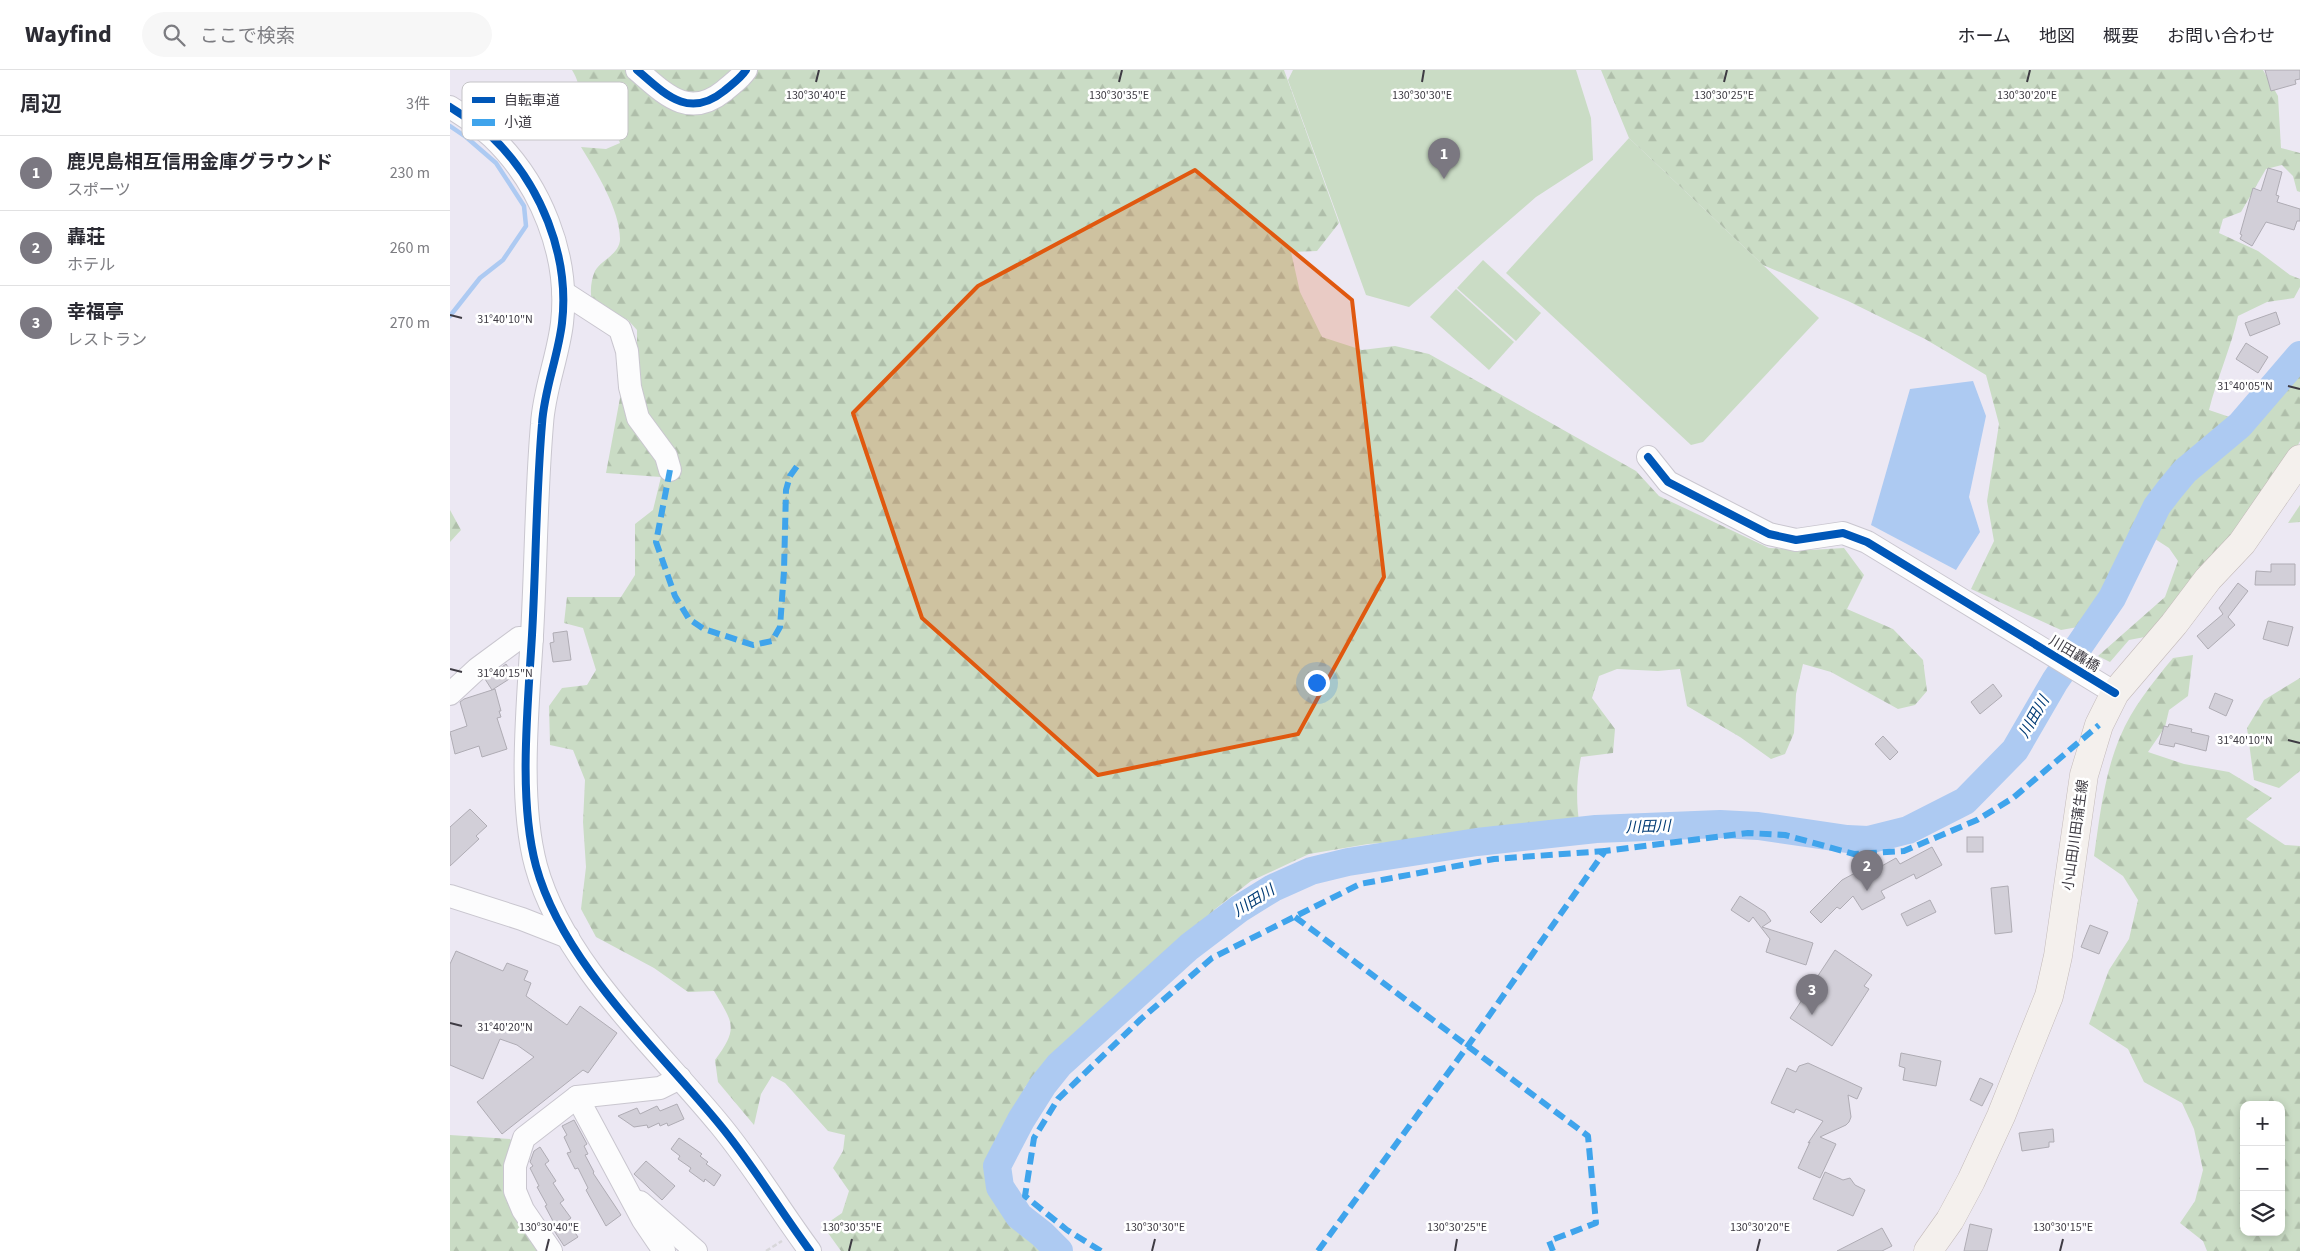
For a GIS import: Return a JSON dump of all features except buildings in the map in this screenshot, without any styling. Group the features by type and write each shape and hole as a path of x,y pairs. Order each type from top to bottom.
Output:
{"main road":[{"name":"小山田川田蒲生線","path":"1929,1251 1950,1220 1971,1181 2001,1116 2044,1010 2058,956 2084,775 2108,689 2174,624 2208,580 2242,542 2300,459"}],"street":[{"path":"637,70 668,96 698,104 718,96 746,70"},
{"path":"450,107 462,115"},
{"path":"495,140 515,163 543,209 554,242 563,292 562,321 542,418 526,792 529,831 535,863 545,896 589,970 748,1162 810,1251"},
{"path":"563,292 620,329 628,351 630,388 638,418 666,456 670,470"},
{"name":"川田轟橋","path":"1648,457 1668,482 1769,534 1796,540 1842,533 1867,542 2108,689"},
{"path":"450,694 477,669 519,638 532,639"},
{"path":"450,896 522,919 568,937"},
{"path":"551,1251 523,1210 515,1191 515,1166 524,1138 577,1097 660,1088 680,1078"},
{"path":"577,1097 643,1220 664,1251"},
{"path":"628,1191 696,1251"}],"highlighted area":[{"path":"1195,170 1352,300 1384,577 1298,734 1098,775 922,618 853,413 978,286"}],"green space":[{"path":"572,70 1284,70 1339,223 1317,251 1291,252 1300,292 1322,337 1362,350 1395,346 1429,354 1636,471 1659,496 1769,548 1810,550 1844,548 1864,575 1847,609 1893,629 1923,660 1927,691 1915,705 1898,709 1831,672 1803,664 1796,694 1794,733 1785,754 1771,759 1740,737 1687,706 1680,669 1658,671 1617,669 1599,676 1592,698 1615,729 1613,753 1581,757 1577,792 1580,828 1368,844 1309,854 1251,881 1214,910 1161,986 1072,1038 1025,1087 1002,1151 1004,1196 1017,1225 1059,1251 841,1251 823,1226 842,1213 849,1191 833,1168 843,1151 845,1135 828,1131 785,1083 772,1076 761,1094 754,1125 718,1082 715,1060 728,1040 731,1026 726,1011 714,991 688,992 654,968 596,937 581,909 586,867 583,822 585,780 573,750 550,745 549,706 562,688 587,685 596,670 583,628 564,623 567,597 621,597 635,575 635,524 653,510 661,477 606,473 620,398 637,357 637,330 628,320 595,308 593,304 591,285 593,275 598,267 617,249 620,239 612,203 581,147 606,149 620,143 619,140 628,140 628,82 578,82"},
{"path":"1293,70 1576,70 1591,118 1593,160 1536,197 1409,307 1366,295 1288,80"},
{"path":"1601,70 2263,70 2278,96 2281,148 2300,153 2300,192 2297,191 2293,176 2282,165 2266,169 2241,212 2223,219 2219,233 2258,251 2290,275 2300,279 2300,287 2294,298 2267,302 2238,316 2209,410 2253,425 2300,369 2300,441 2292,457 2256,510 2150,636 2129,640 2110,662 2098,656 2165,597 2178,561 2169,548 2138,528 2132,585 2118,610 2106,622 2061,630 1971,589 1994,541 1987,501 1999,424 1986,375 1925,339 1848,301 1763,265 1629,138"},
{"path":"1629,138 1819,318 1703,442 1691,445 1506,273"},
{"path":"1483,260 1541,313 1516,341 1457,288"},
{"path":"1456,289 1514,342 1489,370 1430,317"},
{"path":"2300,505 2300,522 2288,523"},
{"path":"450,510 461,530 450,542"},
{"path":"2193,655 2188,696 2169,710 2165,727 2148,752 2184,764 2229,772 2272,798 2246,819 2285,845 2300,846 2300,1251 2207,1251 2203,1241 2180,1223 2195,1201 2203,1170 2194,1129 2182,1103 2144,1082 2128,1049 2089,1024 2109,970 2129,939 2138,900 2123,876 2094,856 2106,781 2125,726 2151,686 2173,658"},
{"path":"2300,678 2300,771 2279,788 2254,780 2247,728 2264,700"},
{"path":"450,1135 510,1139 519,1148 538,1251 450,1251"}],"water":[{"path":"1973,381 1986,416 1969,497 1980,532 1956,570 1871,525 1910,389"}],"waterway":[{"path":"450,126 462,134"},
{"path":"450,316 480,278 503,260 526,226 524,206 496,163 469,140"},
{"name":"川田川","path":"1059,1251 1042,1234 1019,1216 1000,1187 997,1166 1021,1120 1043,1085 1059,1065 1189,947 1239,909 1273,888 1311,871 1348,862 1477,842 1596,829 1720,824 1758,826 1847,839 1868,840 1908,830 1965,801 2015,750 2055,681 2112,598 2157,506 2185,471 2240,425 2300,355"}],"marked path":[{"path":"670,470 656,542 675,596 689,619 704,629 753,645 772,641 780,627 784,571 786,490 790,476 800,462"},
{"path":"1318,1251 1467,1047 1605,851 1748,833 1785,835 1854,854 1904,851 1977,820 2013,798 2099,725"},
{"path":"1101,1251 1067,1230 1025,1196 1034,1138 1058,1099 1141,1019 1212,958 1360,884 1494,859 1605,851"},
{"path":"1295,917 1588,1136 1596,1223 1549,1241 1553,1251"}],"cycle path":[{"path":"637,70 667,94 677,100 688,103 699,103 711,99 739,79 746,70"},
{"path":"450,107 462,115"},
{"path":"495,140 509,155 524,176 548,222 556,246 563,297 562,323 543,411 538,477 526,752 527,811 530,840 536,866 549,902 567,937 589,971 641,1035 732,1140 810,1251"},
{"path":"1648,457 1668,482 1769,534 1796,540 1843,533 1867,542 2115,693"}],"place":[{"name":"鹿児島相互信用金庫グラウンド","path":"1444,179"},
{"name":"轟荘","path":"1867,891"},
{"name":"幸福亭","path":"1812,1015"}]}
